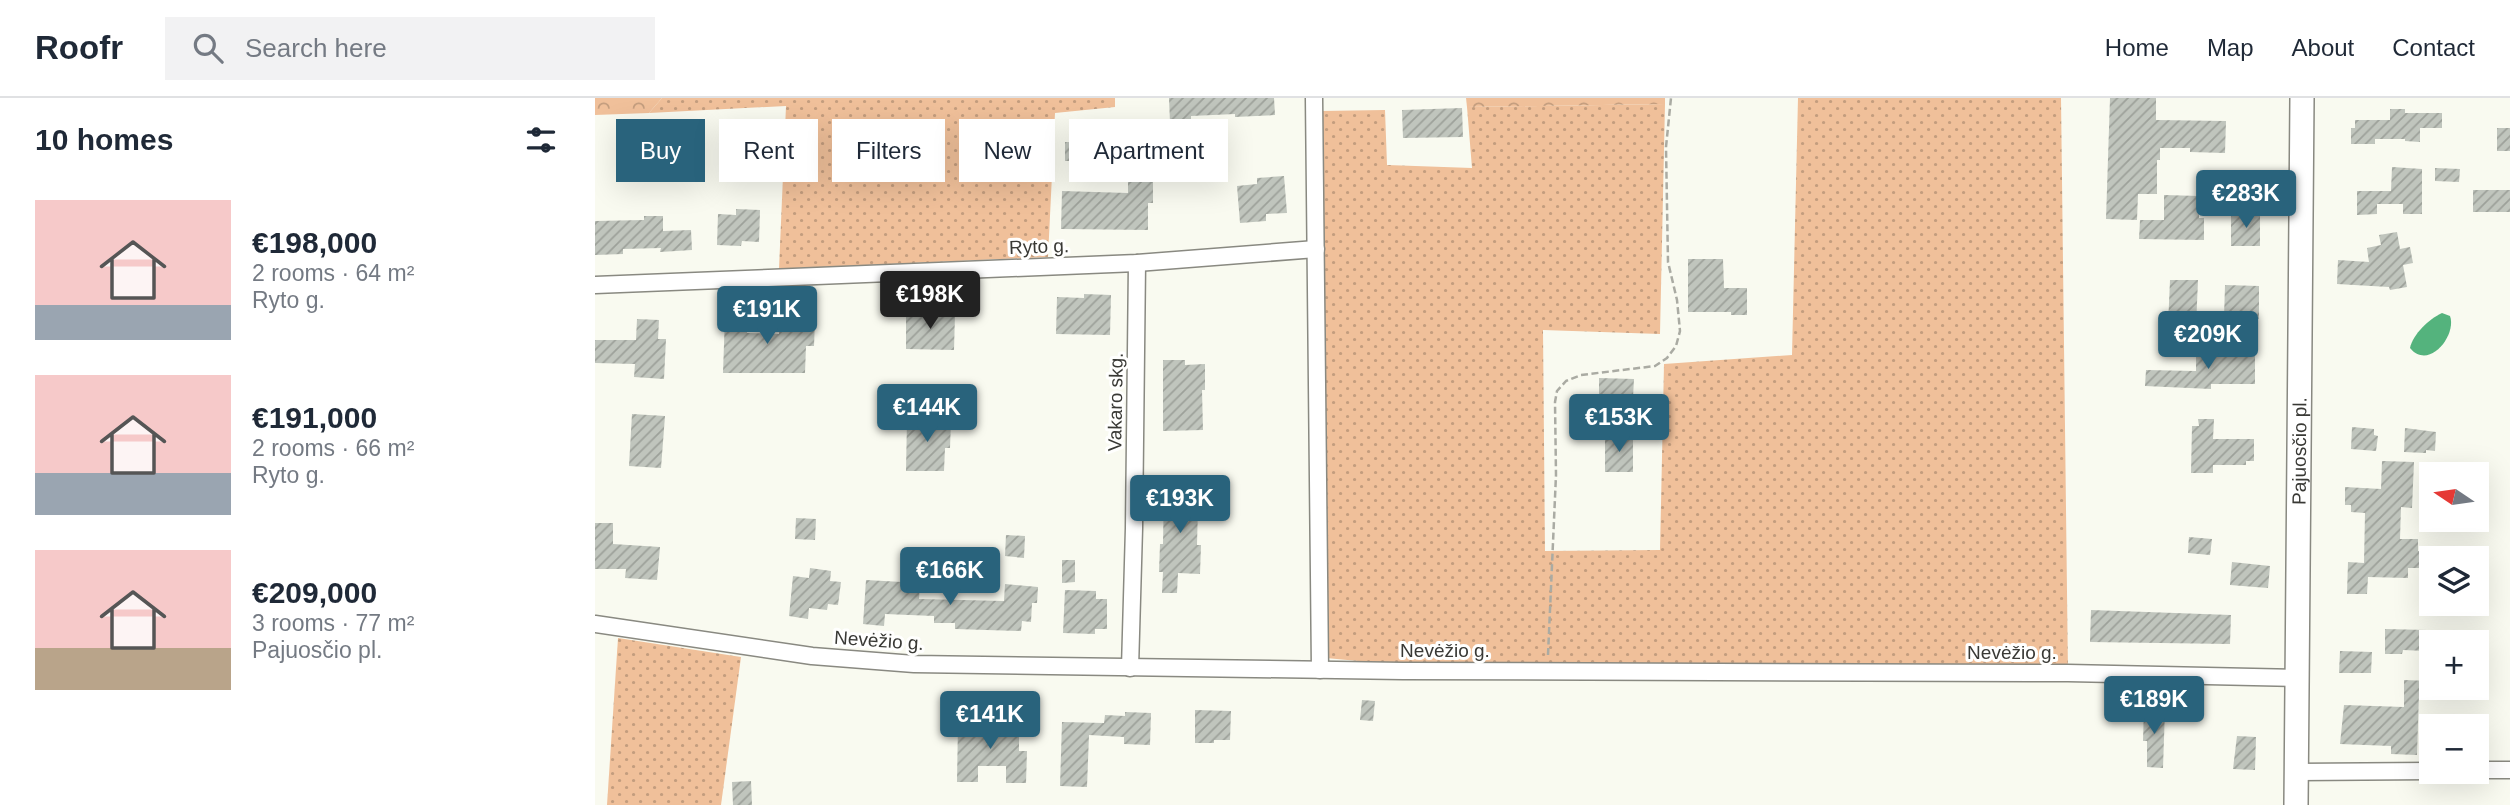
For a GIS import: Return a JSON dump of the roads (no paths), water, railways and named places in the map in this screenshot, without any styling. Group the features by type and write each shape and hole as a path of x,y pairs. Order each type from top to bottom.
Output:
{"main road":[{"name":"Pajuosčio pl.","path":"2296,805 2302,98"}],"street":[{"path":"1314,98 1320,670"},
{"name":"Ryto g.","path":"595,285 1137,263 1316,249"},
{"name":"Vakaro skg.","path":"1129,668 1134,528 1137,263"},
{"name":"Nevėžio g.","path":"595,624 744,648 859,661 961,666 1547,672 2068,673 2297,678"},
{"path":"2489,770 2510,770"},
{"path":"2297,772 2419,771"}]}
